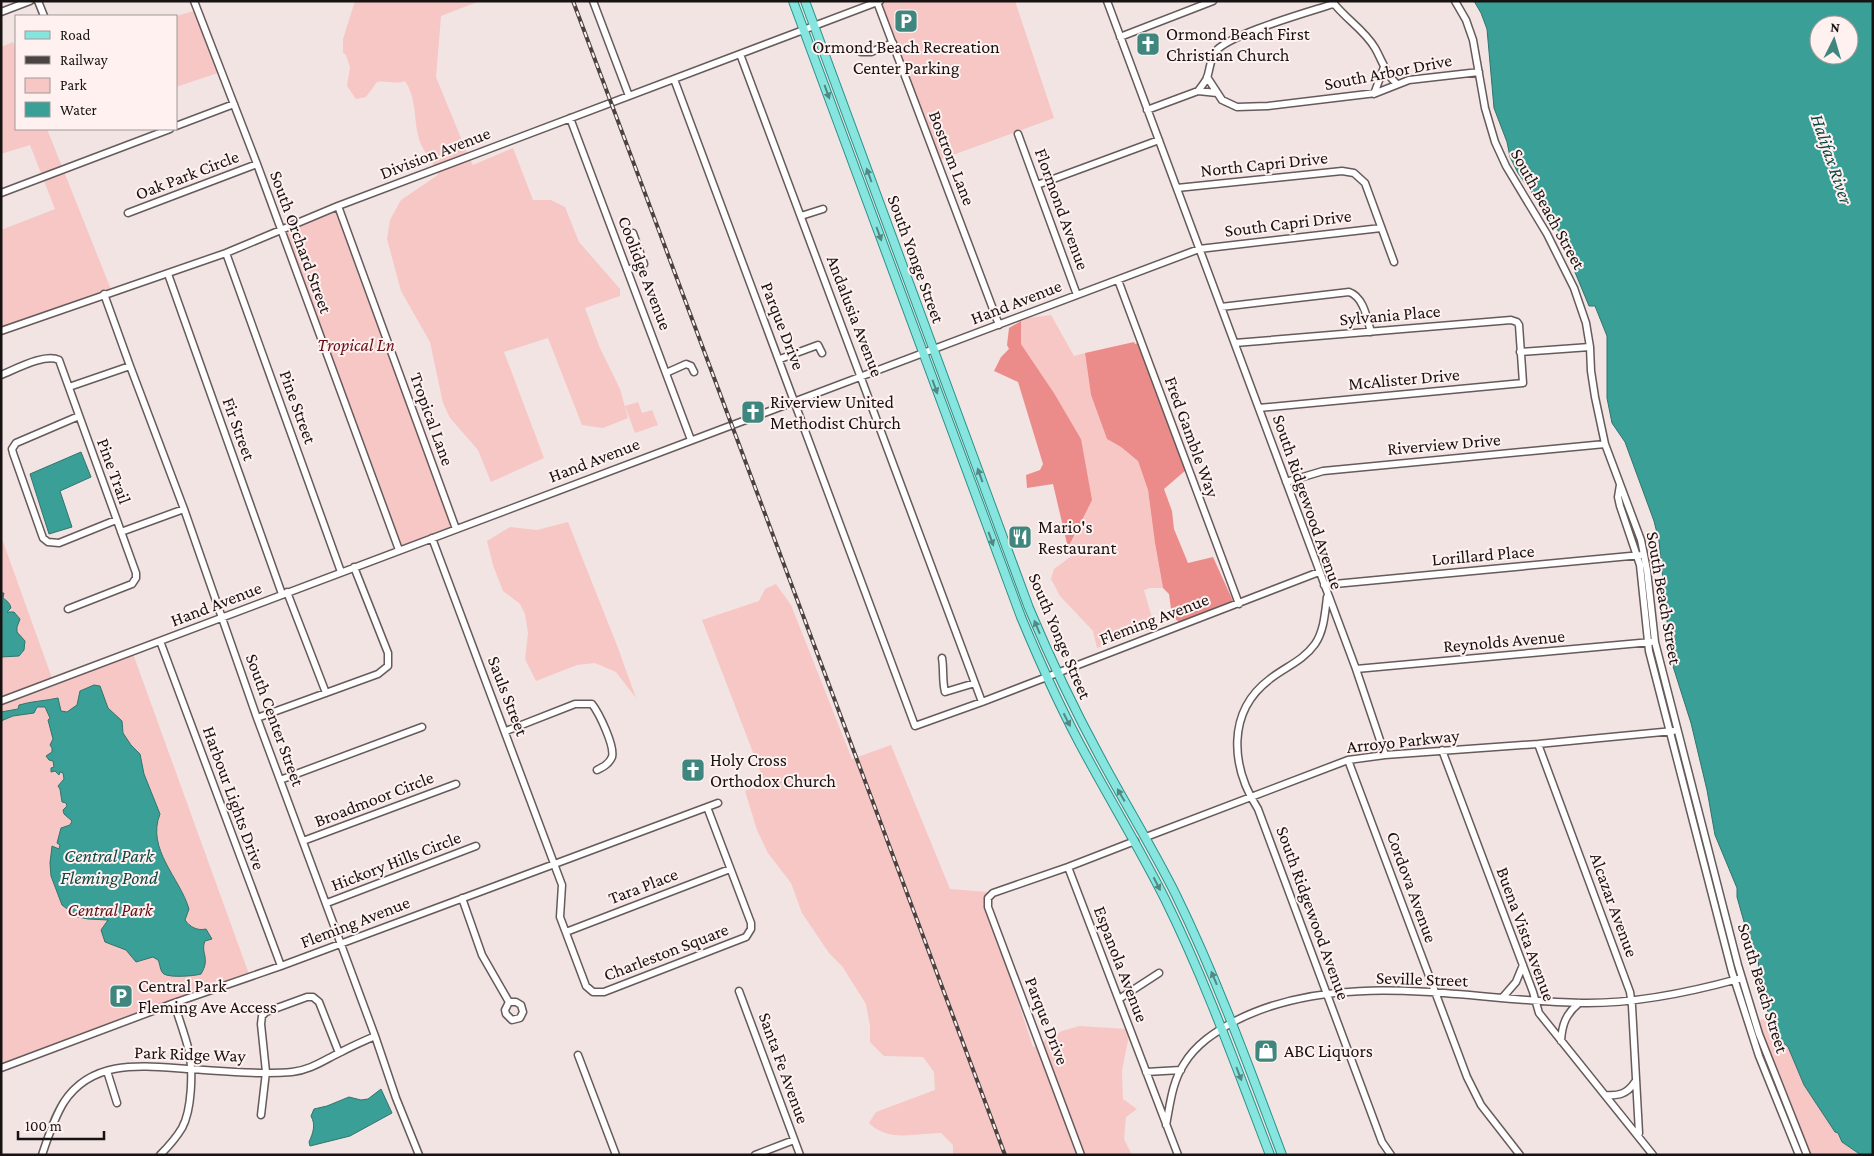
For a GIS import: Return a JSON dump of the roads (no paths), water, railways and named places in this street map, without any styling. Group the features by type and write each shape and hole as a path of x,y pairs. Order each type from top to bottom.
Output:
{"main road":[{"name":"South Yonge Street","path":"793,1 1011,593 1046,676 1079,742 1135,840 1181,932 1222,1028 1270,1155"},
{"name":"South Yonge Street","path":"805,1 1029,608 1057,672 1100,758 1154,851 1196,936 1232,1023 1282,1155"},
{"path":"862,188 870,197 878,198"},
{"path":"968,477 975,486 986,511 994,513"},
{"path":"1127,828 1146,837"},
{"path":"1135,840 1154,851"}],"street":[{"path":"1,12 30,1"},
{"path":"38,1 44,15"},
{"name":"South Orchard Street","path":"194,1 257,164 399,550"},
{"path":"593,1 629,96"},
{"name":"South Ridgewood Avenue","path":"1107,1 1328,596 1325,619 1316,643 1307,654 1293,665 1270,678 1247,703 1241,717 1237,738 1238,760 1382,1142 1391,1155"},
{"path":"1120,37 1213,1"},
{"name":"South Beach Street","path":"1456,1 1466,20 1479,72 1485,108 1495,142 1506,166 1547,234 1574,288 1586,323 1592,380 1605,444 1641,540 1641,555 1655,642 1673,731 1738,979 1807,1155"},
{"name":"Division Avenue","path":"1,331 226,253 338,206 878,2"},
{"name":"Bostrom Lane","path":"878,2 999,325"},
{"path":"1198,91 1207,77 1210,62 1216,51 1226,42 1333,2 1358,26 1374,47 1391,80 1397,84"},
{"path":"861,52 871,52 893,43"},
{"name":"Andalusia Avenue","path":"740,54 982,702"},
{"path":"1374,94 1384,67"},
{"name":"South Arbor Drive","path":"1207,77 1222,100 1237,107 1268,106 1374,94 1409,80 1479,72"},
{"name":"Parque Drive","path":"674,79 780,359 915,726"},
{"name":"South Arbor Drive","path":"1147,110 1198,91 1217,93"},
{"path":"178,125 234,104"},
{"name":"Coolidge Avenue","path":"570,118 691,440"},
{"path":"1,193 167,130"},
{"name":"Flormond Avenue","path":"1018,134 1077,295"},
{"path":"1038,185 1158,140"},
{"name":"Oak Park Circle","path":"128,213 257,164"},
{"name":"North Capri Drive","path":"1176,188 1342,171 1354,173 1365,183 1381,228"},
{"name":"Tropical Lane","path":"338,206 456,529"},
{"path":"801,216 824,209"},
{"path":"1381,228 1394,262"},
{"name":"South Capri Drive","path":"1198,249 1381,228"},
{"path":"627,270 644,264 632,232"},
{"name":"Hand Avenue","path":"1,701 1198,249"},
{"name":"Pine Street","path":"226,253 341,572"},
{"name":"Fir Street","path":"168,274 285,593 326,693"},
{"name":"Fred Gamble Way","path":"1118,280 1239,604"},
{"path":"1221,307 1350,292 1355,294 1360,301 1371,332"},
{"name":"South Center Street","path":"104,294 184,509 396,1098 419,1155"},
{"name":"Sylvania Place","path":"1235,343 1511,320 1519,325 1520,352"},
{"path":"780,359 818,345 822,353"},
{"path":"1520,352 1590,347"},
{"name":"McAlister Drive","path":"1258,408 1523,383 1520,352"},
{"name":"Pine Trail","path":"1,375 45,358 53,357 59,360 136,573 136,578 132,584 68,609"},
{"path":"666,373 686,364 691,366 694,372"},
{"path":"69,387 130,366"},
{"path":"79,416 16,443 12,449 43,538 48,542 59,543 116,520"},
{"name":"Riverview Drive","path":"1286,482 1323,471 1605,444"},
{"path":"121,532 184,509"},
{"name":"Sauls Street","path":"432,538 555,864"},
{"path":"1641,555 1640,565 1647,643 1673,731"},
{"name":"Lorillard Place","path":"1324,585 1641,555"},
{"path":"258,718 378,674 388,666 388,653 354,567"},
{"name":"Fleming Avenue","path":"915,726 1319,572"},
{"path":"1328,596 1356,669 1385,754"},
{"name":"Harbour Lights Drive","path":"160,641 281,966"},
{"name":"Reynolds Avenue","path":"1356,669 1655,642"},
{"path":"942,658 944,675 942,680 946,692 975,683"},
{"path":"506,731 575,704 592,704 597,710 611,746 612,755 606,766 597,770"},
{"path":"280,780 422,727"},
{"name":"Arroyo Parkway","path":"1146,837 1348,760 1385,754 1538,744 1673,731"},
{"name":"Alcazar Avenue","path":"1538,744 1630,992 1639,1135"},
{"name":"Buena Vista Avenue","path":"1442,750 1523,965 1539,1013 1639,1135 1653,1155"},
{"name":"Cordova Avenue","path":"1348,760 1467,1077 1481,1105 1520,1155"},
{"name":"Broadmoor Circle","path":"303,842 456,784"},
{"name":"Fleming Avenue","path":"1,1068 174,1003 341,944 718,803"},
{"name":"Charleston Square","path":"555,864 563,893 559,911 586,986 593,992 604,992 737,941 749,934 751,922 707,807"},
{"path":"1068,867 1135,840"},
{"name":"Hickory Hills Circle","path":"327,903 476,846"},
{"name":"Parque Drive","path":"1068,867 993,893 988,898 988,907 1081,1155"},
{"name":"Espanola Avenue","path":"1068,867 1178,1155"},
{"name":"Tara Place","path":"566,932 730,870"},
{"path":"462,898 482,955 509,1002"},
{"path":"1502,997 1516,982 1523,965"},
{"path":"1118,999 1159,973"},
{"path":"1738,979 1759,1056 1799,1155"},
{"name":"Seville Street","path":"1166,1125 1175,1082 1184,1064 1201,1043 1222,1028 1251,1013 1287,1001 1327,994 1435,992 1579,1003 1631,1000 1674,994 1738,979"},
{"name":"Santa Fe Avenue","path":"739,991 800,1155"},
{"path":"261,1115 266,1072 261,1024 262,1016 266,1012 307,997 313,998 319,1002 339,1053"},
{"path":"160,1155 183,1126 190,1095 192,1069 189,1051 174,1003"},
{"path":"1561,1041 1567,1014 1579,1003"},
{"name":"Park Ridge Way","path":"42,1155 64,1102 80,1084 107,1071 135,1066 266,1072 303,1070 319,1065 375,1036"},
{"path":"578,1055 616,1155"},
{"path":"1146,1072 1181,1070"},
{"path":"107,1071 117,1103"},
{"path":"1605,1095 1621,1095 1627,1092 1635,1082"},
{"path":"755,1155 794,1140"}],"water":[{"name":"Halifax River","path":"1474,1 1873,1 1873,1155 1861,1155 1842,1142 1838,1133 1835,1132 1804,1085 1788,1047 1778,1038 1763,999 1758,961 1750,943 1737,897 1737,888 1715,835 1707,790 1691,723 1671,660 1659,541 1654,521 1625,442 1612,423 1607,398 1607,336 1595,306 1589,306 1565,248 1566,242 1518,173 1510,157 1507,142 1494,108 1487,29"},
{"path":"81,452 91,477 60,491 72,527 49,534 30,474"},
{"path":"1,593 4,593 3,598 11,606 7,612 14,612 20,619 17,632 25,641 24,650 19,656 1,657"},
{"name":"Central Park Fleming Pond","path":"94,685 100,686 108,708 122,721 123,733 140,754 144,774 160,814 157,839 166,863 185,897 189,909 185,920 194,928 206,929 212,939 205,941 205,964 201,974 171,976 164,974 158,960 153,957 136,962 126,950 105,942 101,930 108,920 78,917 62,905 51,876 52,846 59,849 60,845 57,843 61,828 70,825 72,821 64,814 63,810 67,806 66,803 62,802 58,786 64,779 63,773 60,772 59,775 55,771 51,772 51,768 54,767 53,761 49,760 46,756 52,752 50,745 53,739 48,720 50,718 45,707 37,707 34,713 13,716 1,721 1,712 18,709 19,705 58,698 61,711 67,712 77,705 80,691"},
{"path":"381,1089 392,1113 350,1136 310,1146 309,1142 314,1126 311,1116 314,1109 349,1097 361,1100 368,1099"}],"railway":[{"path":"573,1 1005,1155"}],"place":[{"name":"Ormond Beach Recreation Center Parking","path":"906,21"},
{"name":"Ormond Beach First Christian Church","path":"1148,44"},
{"name":"Riverview United Methodist Church","path":"753,412"},
{"name":"Mario's Restaurant","path":"1020,537"},
{"name":"Holy Cross Orthodox Church","path":"693,770"},
{"name":"Central Park Fleming Ave Access","path":"121,996"},
{"name":"ABC Liquors","path":"1266,1051"}],"park label":[{"name":"Tropical Ln","path":"356,345"},
{"name":"Central Park","path":"110,910"}]}
